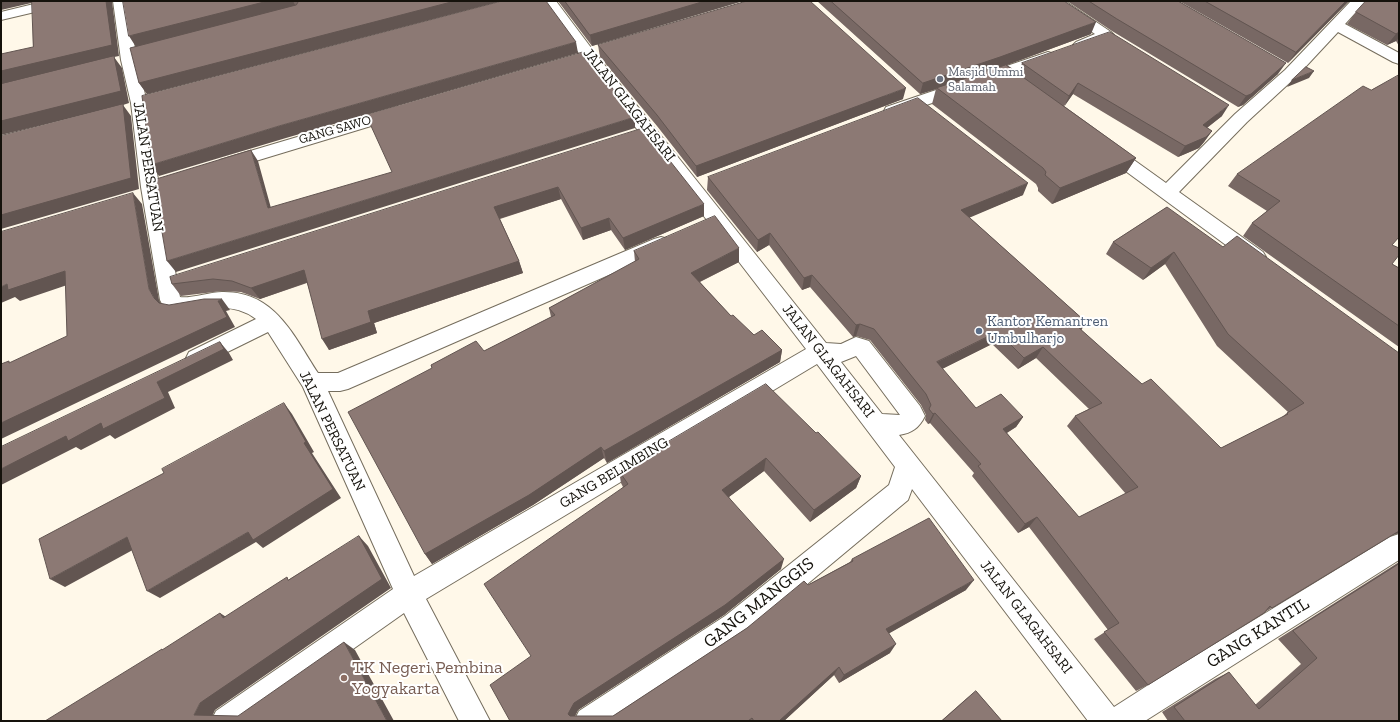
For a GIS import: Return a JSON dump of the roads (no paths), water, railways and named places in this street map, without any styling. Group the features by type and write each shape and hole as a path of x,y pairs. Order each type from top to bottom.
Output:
{"street":[{"path":"1,16 64,1"},
{"name":"JALAN PERSATUAN","path":"120,1 129,58 139,104 150,190 170,300 175,306 185,306 206,301 224,300 240,302 255,307 272,321 312,382 409,594 476,721"},
{"name":"JALAN GLAGAHSARI","path":"549,1 650,132 700,184 711,222 820,351 1106,721"},
{"path":"879,116 911,96 1009,78 1066,50 1113,39 1055,1"},
{"path":"1167,193 1234,114 1335,25 1359,1"},
{"path":"1335,25 1399,59"},
{"path":"911,96 935,116"},
{"name":"GANG SAWO","path":"210,169 415,107"},
{"path":"628,139 650,132"},
{"path":"1091,138 1270,268"},
{"path":"312,382 340,382 682,235"},
{"path":"167,284 188,277"},
{"path":"181,365 272,321"},
{"path":"820,351 843,353 856,346 861,347 913,416 911,420 898,427 876,423"},
{"name":"GANG BELIMBING","path":"226,721 409,594 820,351"},
{"name":"GANG MANGGIS","path":"589,721 736,626 898,492 908,465"},
{"name":"GANG KANTIL","path":"1119,721 1174,685 1399,546"}],"place":[{"name":"Masjid Ummi Salamah","path":"940,79"},
{"name":"Kantor Kemantren Umbulharjo","path":"979,331"},
{"name":"TK Negeri Pembina Yogyakarta","path":"344,678"}]}
